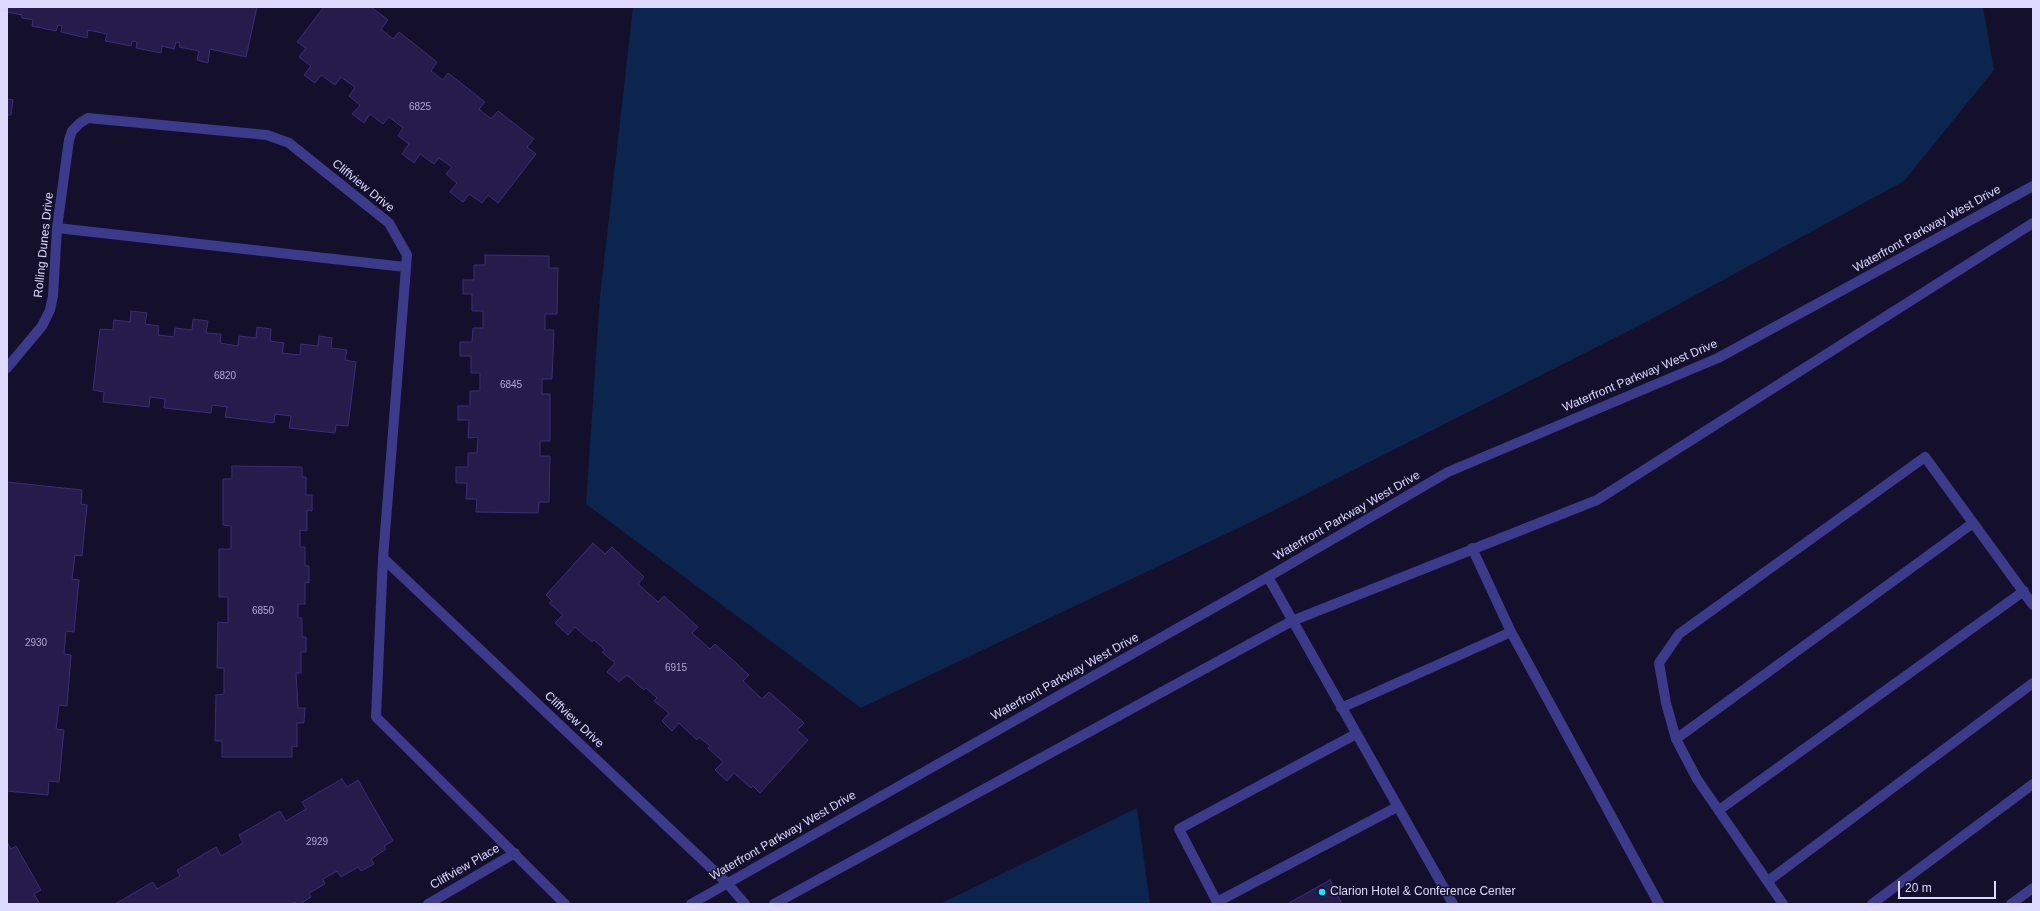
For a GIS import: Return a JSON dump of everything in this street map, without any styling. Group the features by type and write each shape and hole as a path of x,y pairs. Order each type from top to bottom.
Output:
{"street":[{"name":"Rolling Dunes Drive","path":"7,368 42,326 50,310 53,296 57,228 69,140 72,131 88,118"},
{"name":"Cliffview Drive","path":"88,118 267,135 289,143 389,223 407,255 383,558 376,717 565,904"},
{"name":"Waterfront Parkway West Drive","path":"691,904 1268,577 1448,472 1718,358 2033,186"},
{"path":"774,904 1292,621 1472,548 1597,500 2033,223"},
{"path":"57,228 406,268"},
{"path":"1784,904 1697,779 1676,739 1666,703 1659,663 1679,634 1925,457 2033,605"},
{"path":"1676,739 1973,523"},
{"path":"1472,548 1511,632 1659,904"},
{"name":"Cliffview Drive","path":"383,558 727,883 745,904"},
{"path":"1268,577 1453,904"},
{"path":"1719,810 2024,592"},
{"path":"1341,708 1511,632"},
{"path":"1768,881 2033,683"},
{"path":"1356,734 1179,829 1217,902 1397,807"},
{"path":"1872,904 2033,784"},
{"name":"Cliffview Place","path":"428,904 515,853"},
{"path":"2011,904 2033,888"}],"water":[{"path":"633,7 1983,7 1994,70 1904,181 1648,321 1251,522 861,708 586,504 600,297"},
{"path":"1137,808 1150,904 940,904"}],"building":[{"path":"7,7 257,7 246,57 210,49 208,63 197,60 199,51 179,47 180,43 176,42 174,49 162,46 161,53 136,48 137,42 132,41 131,46 105,41 107,34 88,30 87,38 61,32 62,26 58,25 56,31 32,26 33,20 22,18 22,15 7,12"},
{"path":"324,7 371,7 388,20 381,29 393,39 399,32 437,62 431,71 443,80 448,73 485,102 479,109 491,119 498,111 534,139 527,147 536,154 498,203 488,195 482,203 469,194 463,202 450,192 457,183 446,174 452,167 439,158 434,164 420,154 414,163 402,154 409,144 398,136 403,128 389,117 383,124 370,114 364,123 352,114 360,105 349,96 355,87 341,77 335,85 321,75 315,83 304,75 311,66 299,57 306,48 297,42"},
{"path":"7,99 13,100 11,115 7,115"},
{"path":"485,255 549,256 549,268 558,268 557,314 545,314 545,330 554,330 552,379 542,379 542,394 550,394 550,441 540,441 540,456 550,456 549,502 539,502 538,513 476,512 477,499 466,499 467,483 456,483 456,467 468,467 468,453 477,453 478,437 468,438 469,420 458,420 458,406 470,406 470,391 480,391 480,373 471,373 471,356 460,356 460,342 472,342 473,328 483,328 483,311 472,311 472,294 463,294 463,280 474,280 474,265 485,265"},
{"path":"131,311 147,313 145,324 159,326 158,335 174,337 175,328 192,330 193,319 208,321 206,333 221,334 220,343 238,346 239,336 256,338 257,327 271,329 270,341 284,343 282,353 300,355 301,344 318,346 319,336 332,338 331,348 347,350 345,360 356,362 348,426 336,425 335,433 289,428 291,416 275,414 274,423 225,417 227,407 212,405 211,413 164,408 165,399 150,397 149,407 103,402 104,392 93,390 100,329 113,330 114,320 130,322"},
{"path":"232,466 302,467 302,477 306,477 306,495 312,495 312,511 307,510 307,531 300,530 300,547 305,547 305,566 309,566 309,583 305,582 305,604 298,604 298,618 302,618 302,637 306,637 306,652 301,652 301,673 296,673 298,708 305,708 304,723 297,723 297,747 292,746 292,757 222,757 222,741 215,741 216,695 224,694 224,668 217,668 218,622 228,623 228,597 219,597 219,549 231,549 231,526 223,525 223,479 232,479"},
{"path":"7,482 82,490 81,504 87,505 82,556 75,555 72,579 79,580 74,632 66,631 64,654 71,655 67,706 59,705 56,729 64,730 59,782 49,781 48,795 7,791"},
{"path":"593,543 605,554 612,547 644,577 638,584 658,602 664,596 698,627 692,633 710,649 715,644 749,675 743,681 762,699 769,692 804,723 797,730 808,740 760,793 753,786 751,788 734,773 727,781 715,770 723,762 708,748 710,746 699,737 697,740 679,723 672,731 662,721 669,713 654,701 657,698 646,688 644,690 627,675 619,682 607,672 615,663 602,652 605,650 594,640 592,642 575,627 568,635 555,623 563,615 549,603 552,601 546,595"},
{"path":"342,779 347,787 358,780 393,841 384,846 386,849 371,859 374,864 361,871 358,867 341,877 337,871 323,879 325,884 309,893 311,897 300,904 296,904 295,902 291,904 115,904 153,882 157,889 180,876 177,870 216,847 221,856 243,843 239,835 280,811 286,821 306,809 302,802"},
{"path":"7,842 11,849 16,846 41,890 34,894 40,904 7,904"},
{"name":"Clarion Hotel & Conference Center","path":"1330,880 1342,904 1287,904"}],"place":[{"name":"Clarion Hotel & Conference Center","path":"1322,892"}]}
